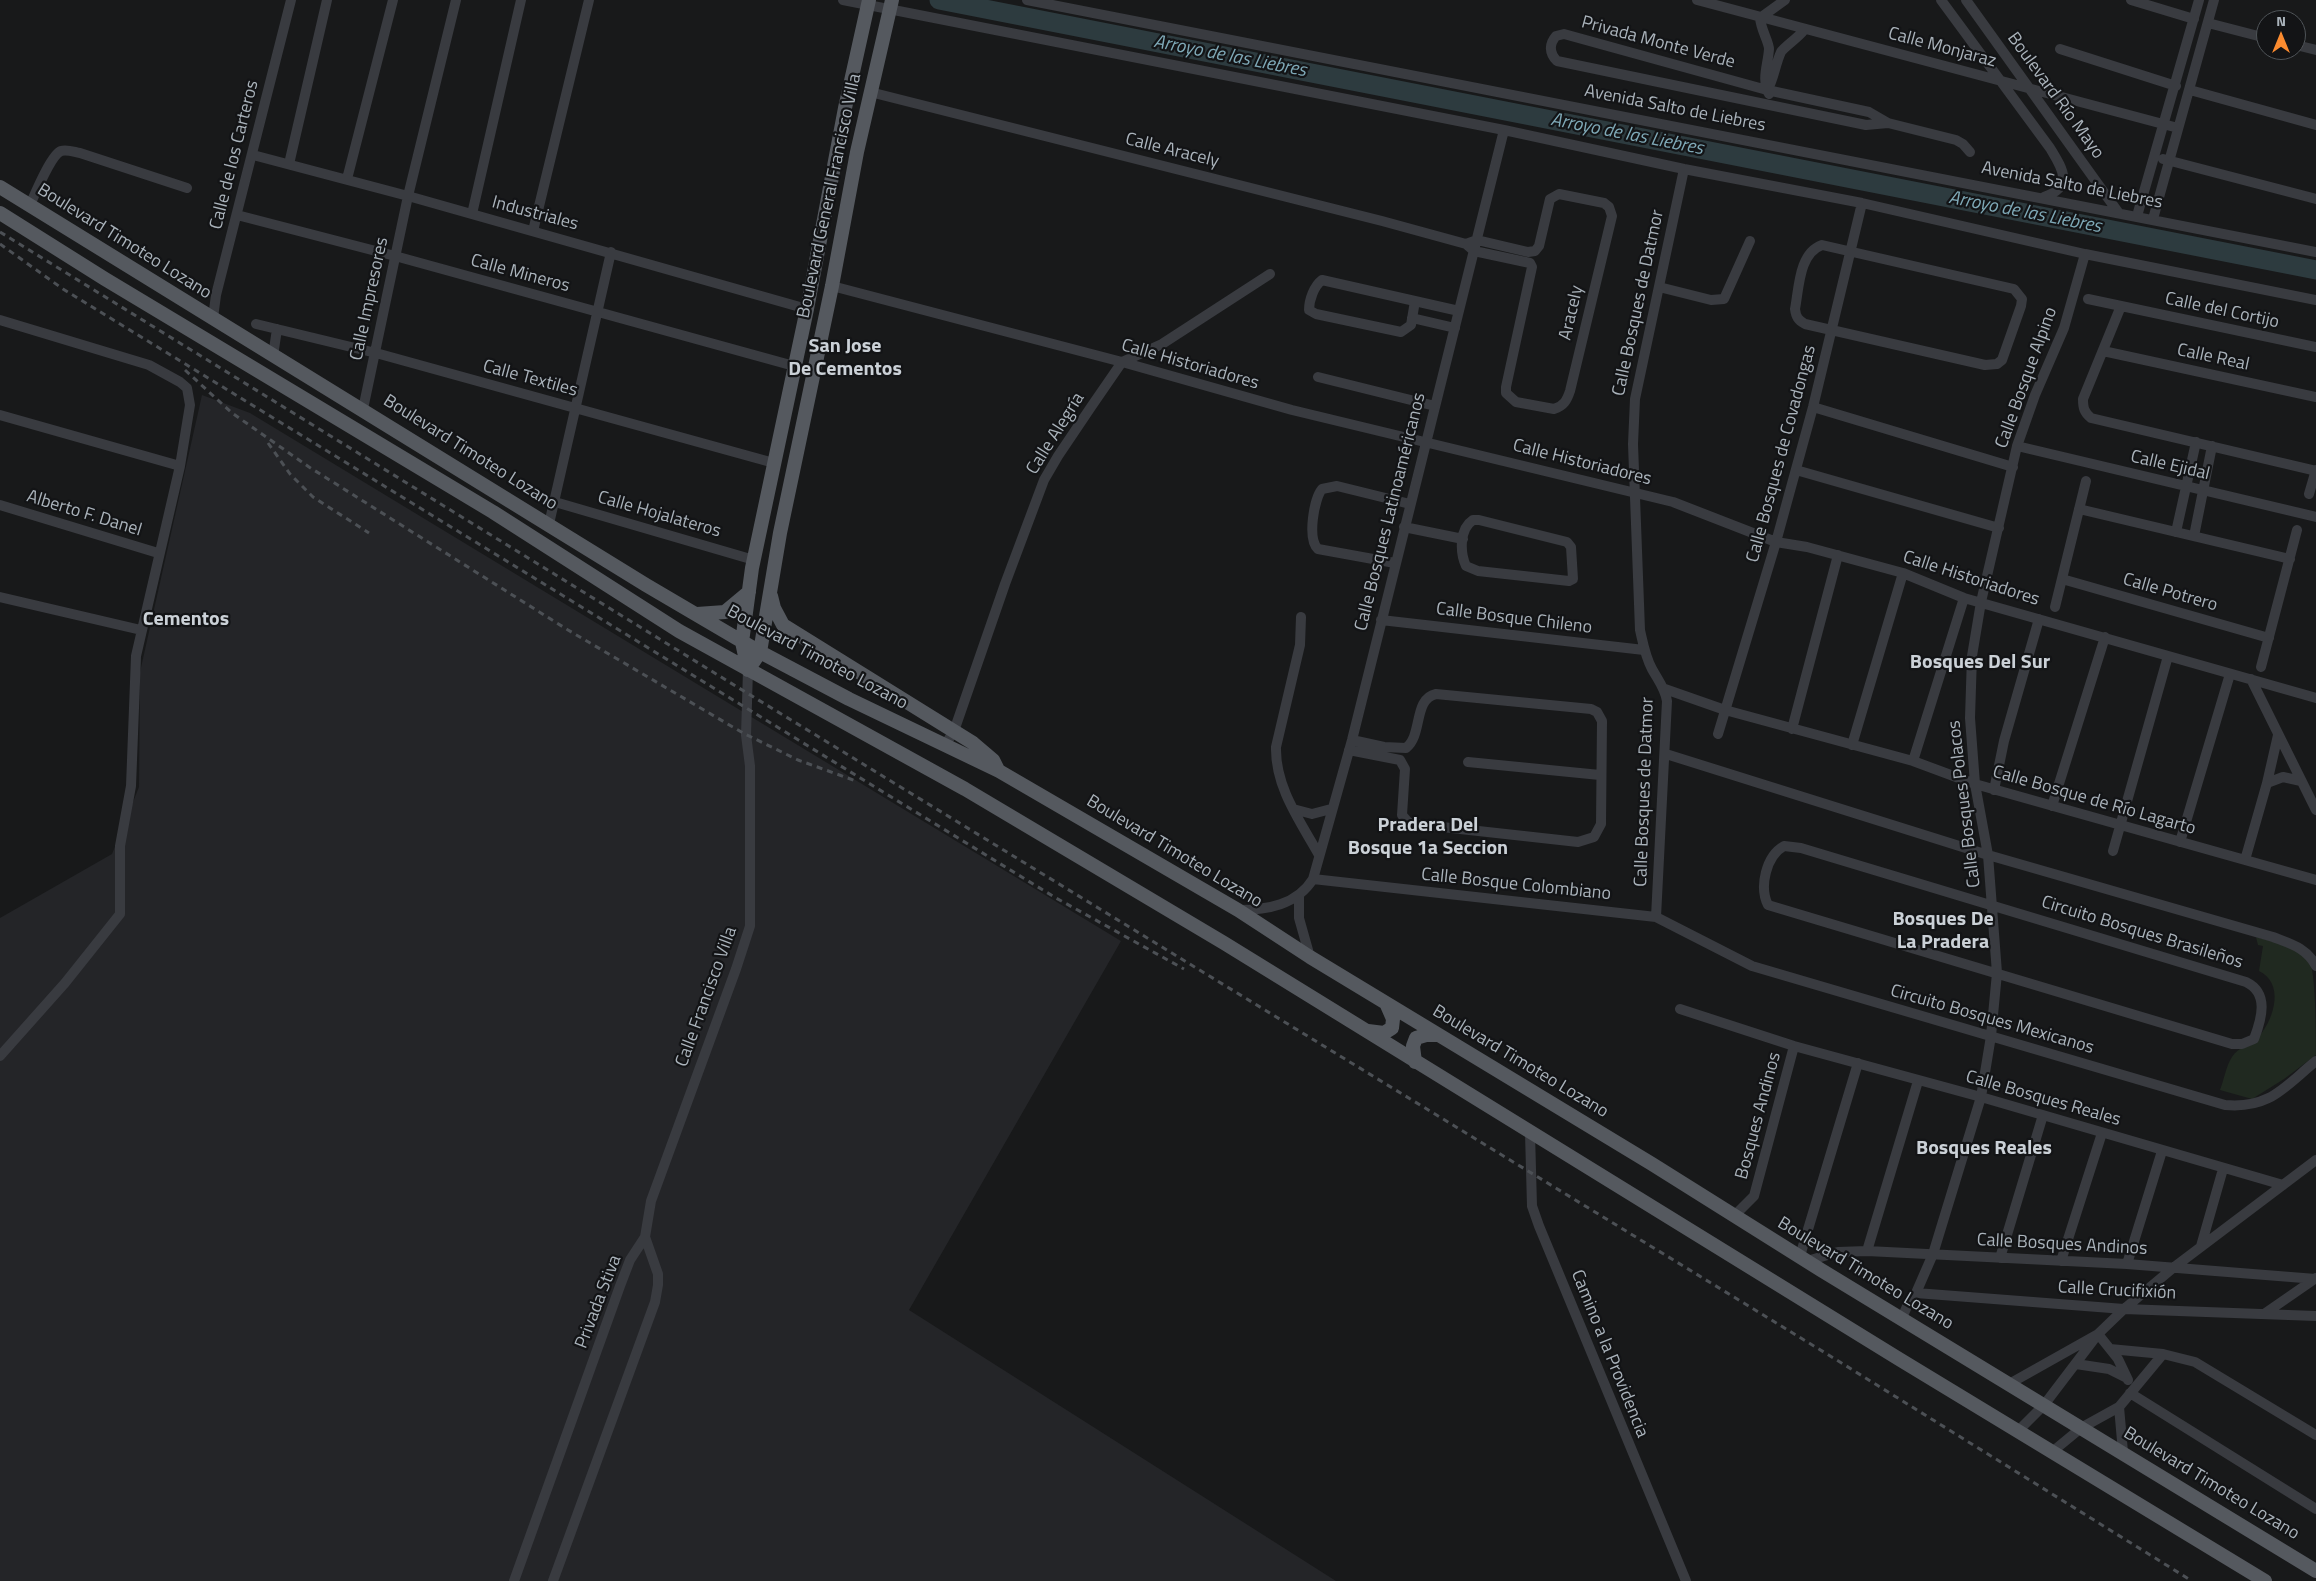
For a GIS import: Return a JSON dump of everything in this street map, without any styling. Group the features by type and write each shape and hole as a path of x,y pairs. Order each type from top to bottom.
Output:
{"main road":[{"name":"Boulevard General Francisco Villa","path":"748,670 742,642 754,560 807,309 845,108 868,3"},
{"name":"Boulevard General Francisco Villa","path":"748,670 760,652 770,591 870,92 891,5"},
{"name":"Boulevard Timoteo Lozano","path":"0,187 742,642 849,699 999,771 1238,910 1310,957 1437,1035 1652,1164 1804,1259 2316,1571"},
{"path":"0,213 105,279 493,512 679,630 748,670 844,720 965,789 1216,938 1414,1062 2265,1581"},
{"path":"770,591 774,608 783,625 954,731 984,752 993,760 999,771"},
{"path":"695,614 725,612 749,592"},
{"path":"1364,1030 1384,1033 1392,1028 1393,1019 1386,1003"},
{"path":"1414,1062 1413,1046 1416,1038 1426,1035 1437,1035"}],"street":[{"name":"Calle de los Carteros","path":"212,318 216,295 291,0"},
{"path":"289,164 327,0"},
{"path":"347,179 393,0"},
{"name":"Calle Impresores","path":"363,409 408,196 456,0"},
{"path":"472,214 521,0"},
{"path":"533,231 589,0"},
{"path":"843,0 891,5 1862,204 2086,254 2316,300"},
{"name":"Avenida Salto de Liebres","path":"1027,0 2044,197 2316,252"},
{"name":"Calle Monjaraz","path":"1697,0 2178,128"},
{"path":"1785,0 1760,18 1763,36 1769,47 1775,51 1782,50 1795,41 1804,30"},
{"name":"Boulevard Río Mayo","path":"1940,0 2050,148 2062,170 2064,176 2059,190 2044,197"},
{"name":"Boulevard Río Mayo","path":"1966,0 2118,212"},
{"path":"2131,0 2194,19"},
{"path":"2137,216 2176,86 2199,0"},
{"path":"2153,219 2214,0"},
{"path":"2208,23 2256,35"},
{"name":"Privada Monte Verde","path":"1888,123 1866,125 1752,99 1684,88 1558,60 1551,52 1551,44 1556,36 1564,34 1767,90 1869,112 1888,123 1956,140 1963,144 1970,152"},
{"path":"1769,47 1764,76 1767,90 1776,105"},
{"path":"1752,99 1767,90 1782,50"},
{"path":"2060,50 2176,86"},
{"path":"2190,90 2316,125"},
{"name":"Calle Aracely","path":"870,92 1466,244 1474,251"},
{"name":"Calle Bosques Latinoaméricanos","path":"1299,896 1312,879 1350,745 1504,130"},
{"path":"30,205 53,158 65,150 80,153 187,188"},
{"name":"Industriales","path":"253,155 611,252 807,309"},
{"path":"2155,157 2316,199"},
{"name":"Calle Bosques de Datmor","path":"1656,917 1668,701 1665,689 1644,650 1640,621 1632,430 1636,392 1684,169"},
{"name":"Aracely","path":"1474,251 1530,263 1532,267 1506,393 1516,402 1554,409 1563,405 1570,391 1612,216 1610,210 1604,204 1559,194 1550,199 1535,251 1528,252 1477,240"},
{"name":"Calle Bosques de Covadongas","path":"1718,734 1796,470 1862,204"},
{"name":"Calle Mineros","path":"237,215 395,256 794,366"},
{"path":"1466,244 1477,240"},
{"path":"1659,287 1711,300 1724,299 1750,241"},
{"path":"1822,245 1850,251 2014,289 2022,299 2021,306 2002,360 1997,364 1991,365 1805,324 1796,317 1795,309 1806,258 1814,248 1822,245"},
{"path":"549,524 577,408 611,252"},
{"name":"Calle Bosque Alpino","path":"1981,602 2017,446 2035,395 2064,328 2086,254"},
{"path":"1122,362 1162,344 1270,274"},
{"path":"1415,301 1410,325 1401,332 1316,314 1310,310 1309,303 1318,283 1322,280 1415,301 1459,311"},
{"name":"Calle Historiadores","path":"832,286 1122,362 1292,410 1673,502 1776,542 1807,547 1903,573 1964,598 2316,698"},
{"name":"Calle del Cortijo","path":"2088,299 2316,347"},
{"path":"2121,306 2083,399 2083,408 2087,414 2091,418 2316,470 2309,494"},
{"path":"1412,318 1454,328"},
{"path":"0,320 149,365 180,382 187,388 190,396 180,466 158,553 134,677 131,786 121,838 120,914 65,983 0,1056"},
{"name":"Calle Textiles","path":"256,324 376,353 774,463"},
{"path":"273,356 277,329"},
{"name":"Calle Real","path":"2103,351 2316,397"},
{"name":"Calle Alegría","path":"945,745 954,731 1005,584 1044,480 1058,456 1122,362"},
{"path":"1318,377 1435,406"},
{"path":"1813,407 2013,467"},
{"path":"0,415 180,466"},
{"path":"2176,532 2196,442"},
{"name":"Calle Ejidal","path":"2017,446 2316,517"},
{"path":"2194,536 2212,446"},
{"path":"1796,470 1999,528"},
{"path":"2055,607 2086,482"},
{"path":"1395,563 1318,549 1315,546 1311,532 1318,494 1322,489 1337,486 1410,504"},
{"name":"Calle Hojalateros","path":"554,502 754,560"},
{"name":"Alberto F. Danel","path":"0,505 158,553"},
{"path":"2079,509 2290,558"},
{"path":"1473,520 1479,520 1567,542 1571,547 1574,576 1569,581 1478,571 1466,566 1461,550 1463,539 1467,525 1473,520"},
{"path":"1404,527 1463,539"},
{"path":"2261,667 2298,530"},
{"path":"1792,729 1838,555"},
{"path":"1852,745 1903,573"},
{"name":"Calle Potrero","path":"2062,579 2269,638"},
{"path":"0,597 142,630"},
{"path":"1913,761 1964,598"},
{"name":"Calle Bosques Polacos","path":"1902,1318 1934,1254 1981,1096 1992,1036 1997,973 1988,855 1975,784 1970,690 1972,656 1981,602"},
{"path":"1301,617 1300,645 1276,747 1275,763 1279,780 1319,855"},
{"path":"1994,790 2004,741 2039,619"},
{"name":"Calle Bosque Chileno","path":"1381,620 1644,650"},
{"path":"2052,806 2105,637"},
{"path":"2113,852 2168,656"},
{"name":"Calle Francisco Villa","path":"645,1238 651,1201 750,926 750,766 746,735 748,670"},
{"path":"2180,842 2230,674"},
{"path":"2251,679 2316,810"},
{"name":"Calle Bosque de Río Lagarto","path":"1665,689 1725,710 1913,761 1994,790 2316,879"},
{"path":"1436,694 1591,709 1597,712 1602,721 1601,824 1594,836 1578,842 1425,826 1408,822 1404,818 1402,811 1405,769 1402,762 1350,745 1406,748 1412,742 1424,701 1436,694"},
{"path":"2245,860 2267,783 2278,735"},
{"path":"1666,754 1988,855 2273,937 2304,949 2311,956 2316,966"},
{"path":"1468,762 1600,775"},
{"path":"2267,783 2283,777 2302,781"},
{"path":"1293,809 1312,814 1331,809"},
{"name":"Circuito Bosques Brasileños","path":"1784,846 1792,846 1992,905 2246,982 2259,991 2261,1007 2254,1039 2248,1043 2232,1044 1768,905 1763,888 1774,854 1784,846"},
{"name":"Calle Bosque Colombiano","path":"1312,879 1656,917"},
{"path":"1238,910 1269,908 1299,896 1299,918 1310,957"},
{"name":"Circuito Bosques Mexicanos","path":"1656,917 1752,966 2225,1105 2240,1106 2265,1102 2316,1061"},
{"name":"Calle Bosques Reales","path":"1680,1009 1794,1046 1918,1081 1981,1096 2223,1169 2283,1185"},
{"name":"Bosques Andinos","path":"1734,1216 1754,1196 1794,1046"},
{"path":"1804,1259 1858,1063"},
{"path":"1867,1251 1918,1081"},
{"path":"2000,1258 2043,1115"},
{"name":"Camino a la Providencia","path":"1530,1133 1532,1206 1686,1581"},
{"path":"2061,1261 2102,1133"},
{"path":"2127,1264 2162,1151"},
{"path":"2018,1430 2044,1405 2098,1334 2124,1310 2201,1246 2316,1160"},
{"path":"2201,1246 2223,1169"},
{"name":"Privada Stiva","path":"514,1581 620,1286 630,1260 645,1238"},
{"name":"Privada Stiva","path":"553,1581 655,1302 658,1274 645,1238"},
{"name":"Calle Bosques Andinos","path":"1804,1259 1838,1252 1867,1251 2127,1264 2316,1278"},
{"path":"2264,1314 2316,1278"},
{"name":"Calle Crucifixión","path":"1916,1293 2124,1310 2316,1316"},
{"path":"2098,1334 2118,1359 2127,1378 2130,1393 2316,1509"},
{"path":"2009,1384 2098,1334"},
{"path":"2110,1349 2163,1354 2206,1367 2316,1435"},
{"path":"2052,1452 2081,1428 2119,1407 2163,1354"},
{"path":"2076,1364 2109,1369 2127,1378"},
{"path":"2119,1407 2123,1452"}],"shaded area":[{"path":"202,395 250,413 1121,941 909,1310 1336,1581 0,1581 0,918 112,854 139,787 140,672"},
{"path":"2256,937 2292,947 2309,959 2314,990 2316,1055 2284,1079 2252,1099 2220,1090 2232,1057 2260,1035 2273,1010 2274,992 2267,976 2259,971 2263,946 2258,945"}],"waterway":[{"name":"Arroyo de las Liebres","path":"939,0 2316,270"}],"railway":[{"path":"0,232 747,693 1827,1354 2192,1581"},
{"path":"0,244 63,289 1056,898 1184,969"},
{"path":"185,370 232,413 309,467 568,630 743,733 798,760 856,781"},
{"path":"268,443 290,474 313,497 369,533"}],"district":[{"name":"San Jose De Cementos","path":"845,358"},
{"name":"Cementos","path":"186,620"},
{"name":"Bosques Del Sur","path":"1980,663"},
{"name":"Pradera Del Bosque 1a Seccion","path":"1428,838"},
{"name":"Bosques De La Pradera","path":"1943,932"},
{"name":"Bosques Reales","path":"1984,1149"}]}
